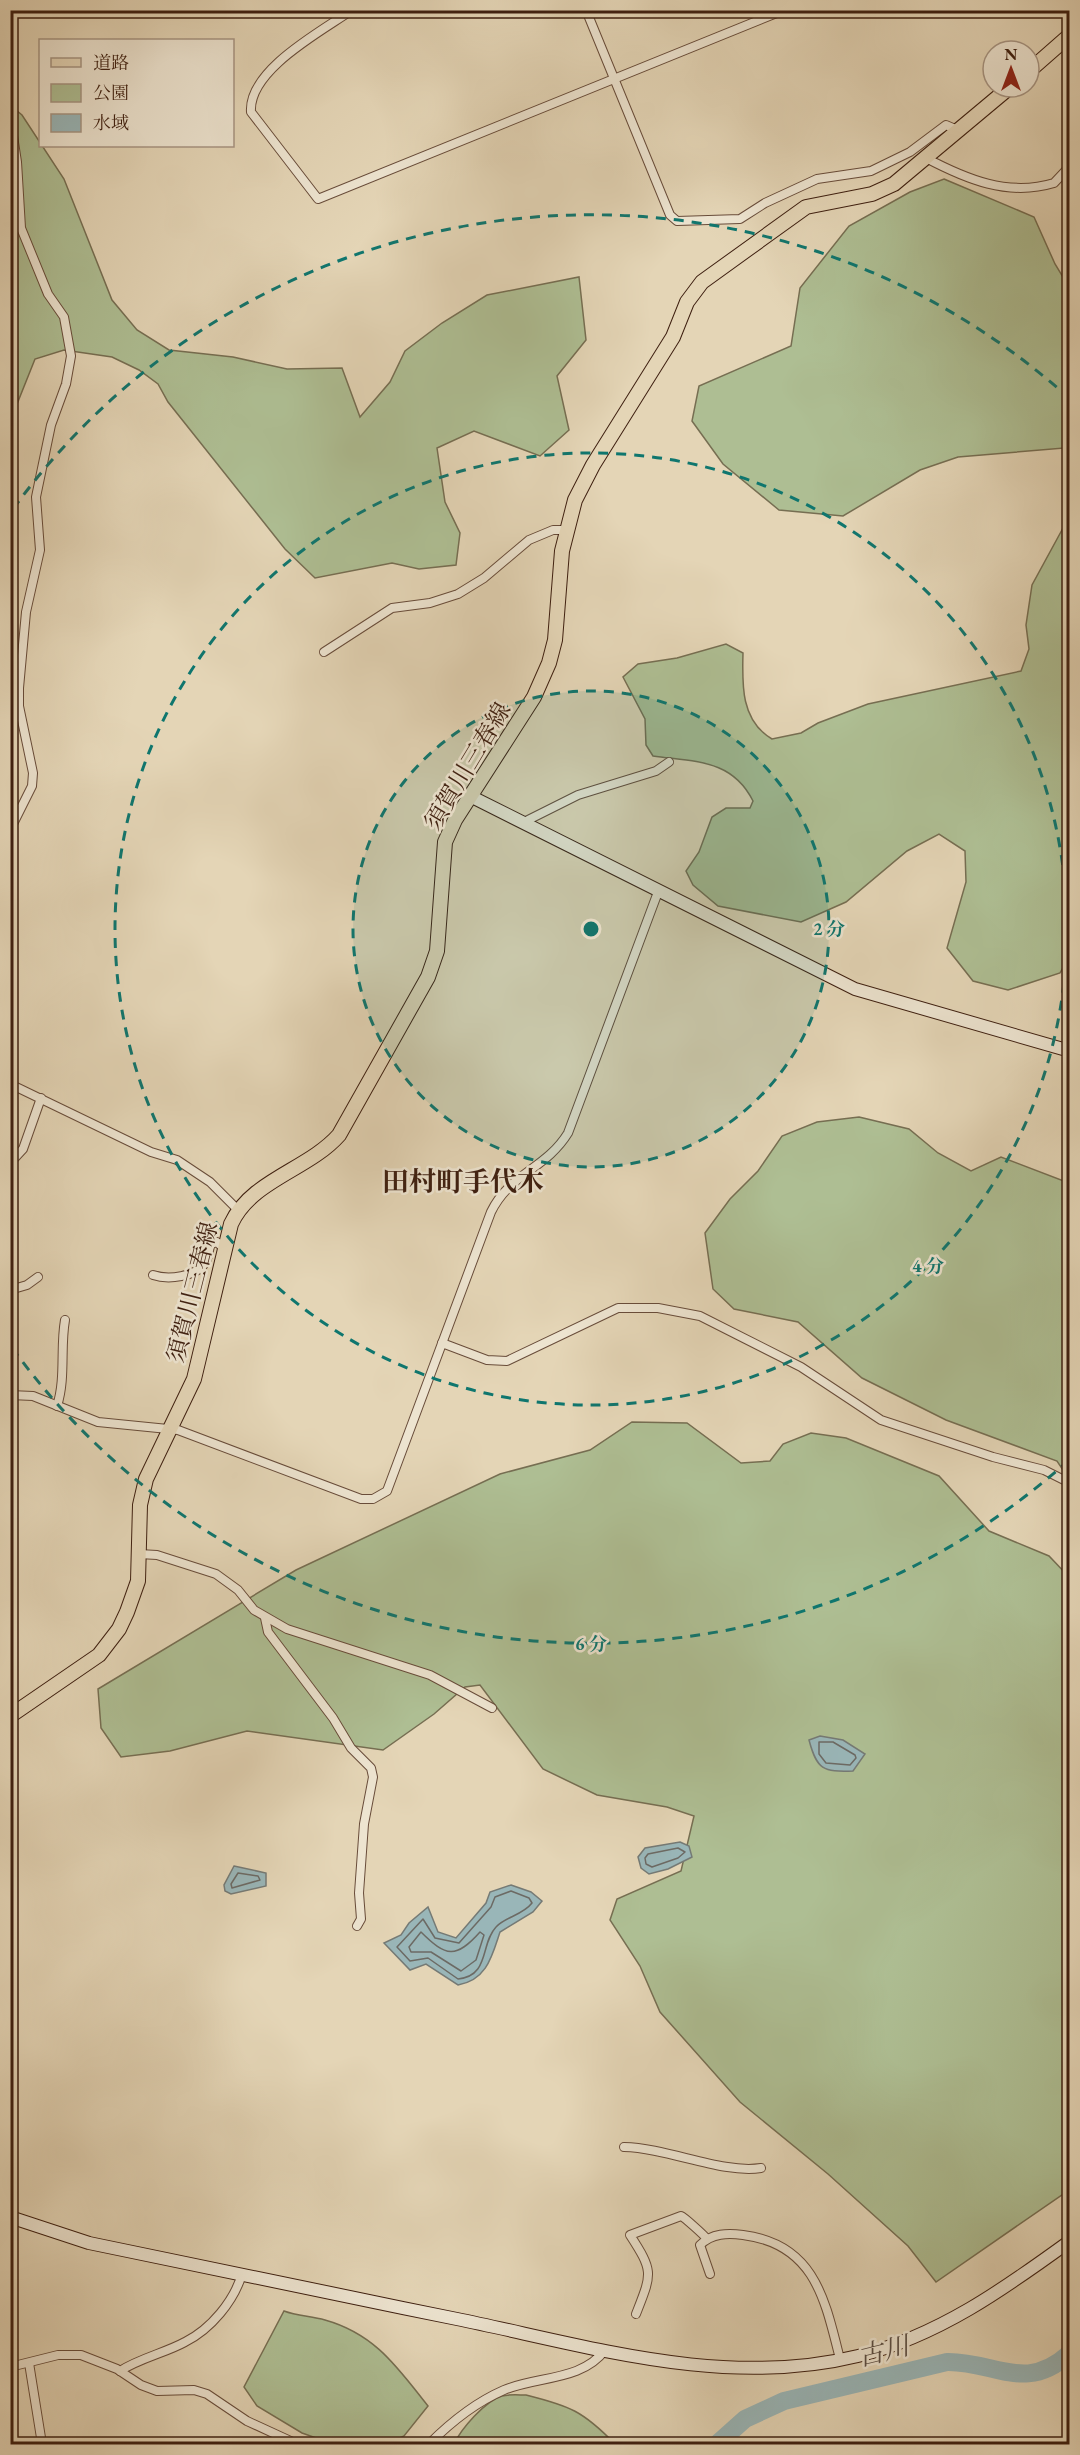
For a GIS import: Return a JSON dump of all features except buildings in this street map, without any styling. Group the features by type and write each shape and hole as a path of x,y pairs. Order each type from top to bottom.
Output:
{"main road":[{"path":"1041,61 1070,36"},
{"name":"須賀川三春線","path":"10,1716 99,1655 119,1629 138,1581 140,1505 146,1479 194,1378 224,1248 238,1210 254,1195 334,1140 398,1033 434,964 445,843 470,796 534,697 549,663 555,640 566,530 575,500 593,465 673,338 687,302 702,282 806,207 883,190 960,131 996,99"}],"street":[{"path":"352,10 273,65 262,80 251,104 251,112 318,199 784,10"},
{"path":"586,10 670,214 676,221 740,219 765,203 817,179 870,171 910,152 946,125 960,131"},
{"path":"10,116 17,162 21,228 48,294 64,317 71,356 66,384 51,425 36,497 40,550 26,612 19,688 19,706 33,773 32,786 10,830"},
{"path":"926,158 978,182 1015,189 1054,183 1070,166"},
{"path":"324,652 392,608 430,603 458,594 484,578 529,540 553,530 566,530"},
{"path":"524,822 578,795 656,771 669,762"},
{"path":"470,796 658,892 855,988 1070,1051"},
{"path":"10,1395 33,1396 98,1422 192,1434 361,1499 373,1499 387,1491 500,1195 508,1185 552,1155 568,1133 658,892"},
{"path":"10,1084 151,1152 177,1160 210,1182 238,1210"},
{"path":"10,1163 23,1149 41,1098"},
{"path":"153,1275 182,1276 200,1269 206,1262 211,1244 217,1242 224,1248"},
{"path":"10,1290 27,1285 38,1277"},
{"path":"442,1343 487,1360 507,1361 618,1308 633,1306 680,1311 700,1316 801,1367 881,1420 993,1457 1044,1470 1070,1483"},
{"path":"57,1406 63,1380 61,1355 65,1320"},
{"path":"139,1554 157,1555 216,1574 238,1590 254,1610 287,1629 430,1675 492,1708"},
{"path":"265,1618 273,1638 333,1718 351,1748 371,1768 373,1777 364,1824 359,1893 362,1919 357,1926"},
{"path":"624,2147 669,2152 735,2168 760,2168"},
{"path":"10,2217 88,2243 605,2350 709,2368 793,2368 893,2346 933,2329 985,2300 1070,2241"},
{"path":"636,2314 650,2274 646,2261 630,2235 681,2217 686,2218 696,2231 707,2239"},
{"path":"710,2274 700,2245 707,2239 729,2234 757,2237 791,2253 809,2269 822,2296 840,2359"},
{"path":"120,2371 187,2341 199,2333 237,2293 242,2274"},
{"path":"429,2445 452,2422 480,2402 522,2383 590,2367 605,2350"},
{"path":"10,2367 58,2355 76,2354 120,2371 141,2385 158,2391 202,2392 247,2421 297,2445"},
{"path":"29,2363 42,2445"}],"green space":[{"path":"11,106 22,115 39,141 39,147 43,147 64,179 112,300 137,330 169,350 233,357 287,369 342,368 360,417 390,382 405,351 442,323 487,295 579,277 586,340 557,376 569,430 540,456 474,431 437,448 445,502 460,533 456,565 419,569 392,563 315,578 285,549 168,402 158,384 139,370 112,357 64,350 35,359 11,414"},
{"path":"944,179 1034,217 1055,264 1069,287 1069,457 1064,448 958,457 920,470 843,516 779,510 723,464 692,421 699,386 791,346 800,288 849,226 910,192"},
{"path":"1069,517 1070,956 1060,973 1008,990 973,981 947,948 966,882 965,851 939,834 907,851 846,902 801,922 718,906 693,885 686,871 699,852 712,817 726,808 750,808 753,801 744,787 723,770 698,762 653,756 646,745 645,719 623,677 638,664 677,658 726,644 743,653 745,701 754,722 772,739 801,733 818,723 868,704 1021,671 1029,649 1026,625 1032,585"},
{"path":"859,1117 909,1129 938,1153 971,1171 1001,1157 1069,1183 1069,1479 1057,1461 946,1420 862,1378 798,1322 734,1309 713,1289 705,1233 730,1199 758,1171 782,1136 817,1122"},
{"path":"632,1422 687,1423 741,1463 770,1461 783,1444 811,1433 846,1438 939,1476 989,1531 1049,1556 1069,1577 1069,2190 936,2282 908,2246 828,2174 740,2102 660,2012 640,1966 610,1920 617,1899 681,1871 694,1816 667,1807 597,1795 543,1769 480,1685 465,1687 434,1714 383,1750 247,1731 170,1751 121,1757 101,1728 98,1689 296,1570 500,1474 590,1450"},
{"path":"284,2311 343,2326 371,2343 395,2365 428,2406 404,2436 387,2444 333,2444 302,2433 257,2406 244,2387"},
{"path":"526,2395 575,2411 594,2424 615,2444 454,2444 481,2409 495,2399 502,2396"}],"water":[{"path":"820,1736 843,1740 865,1754 853,1771 828,1770 815,1758 809,1740"},
{"path":"680,1842 689,1846 692,1857 668,1869 649,1874 641,1868 638,1857 645,1848"},
{"path":"234,1866 266,1873 266,1886 231,1894 225,1891 224,1885"},
{"path":"511,1885 531,1892 542,1901 533,1912 500,1932 487,1966 476,1978 468,1982 458,1985 426,1964 410,1970 384,1943 401,1935 409,1923 428,1907 438,1932 456,1938 486,1903 490,1892"}],"waterway":[{"name":"古川","path":"717,2444 745,2419 784,2401 947,2362 1024,2374 1039,2372 1054,2365 1070,2353"}],"district":[{"name":"田村町手代木","path":"463,1181"}]}
